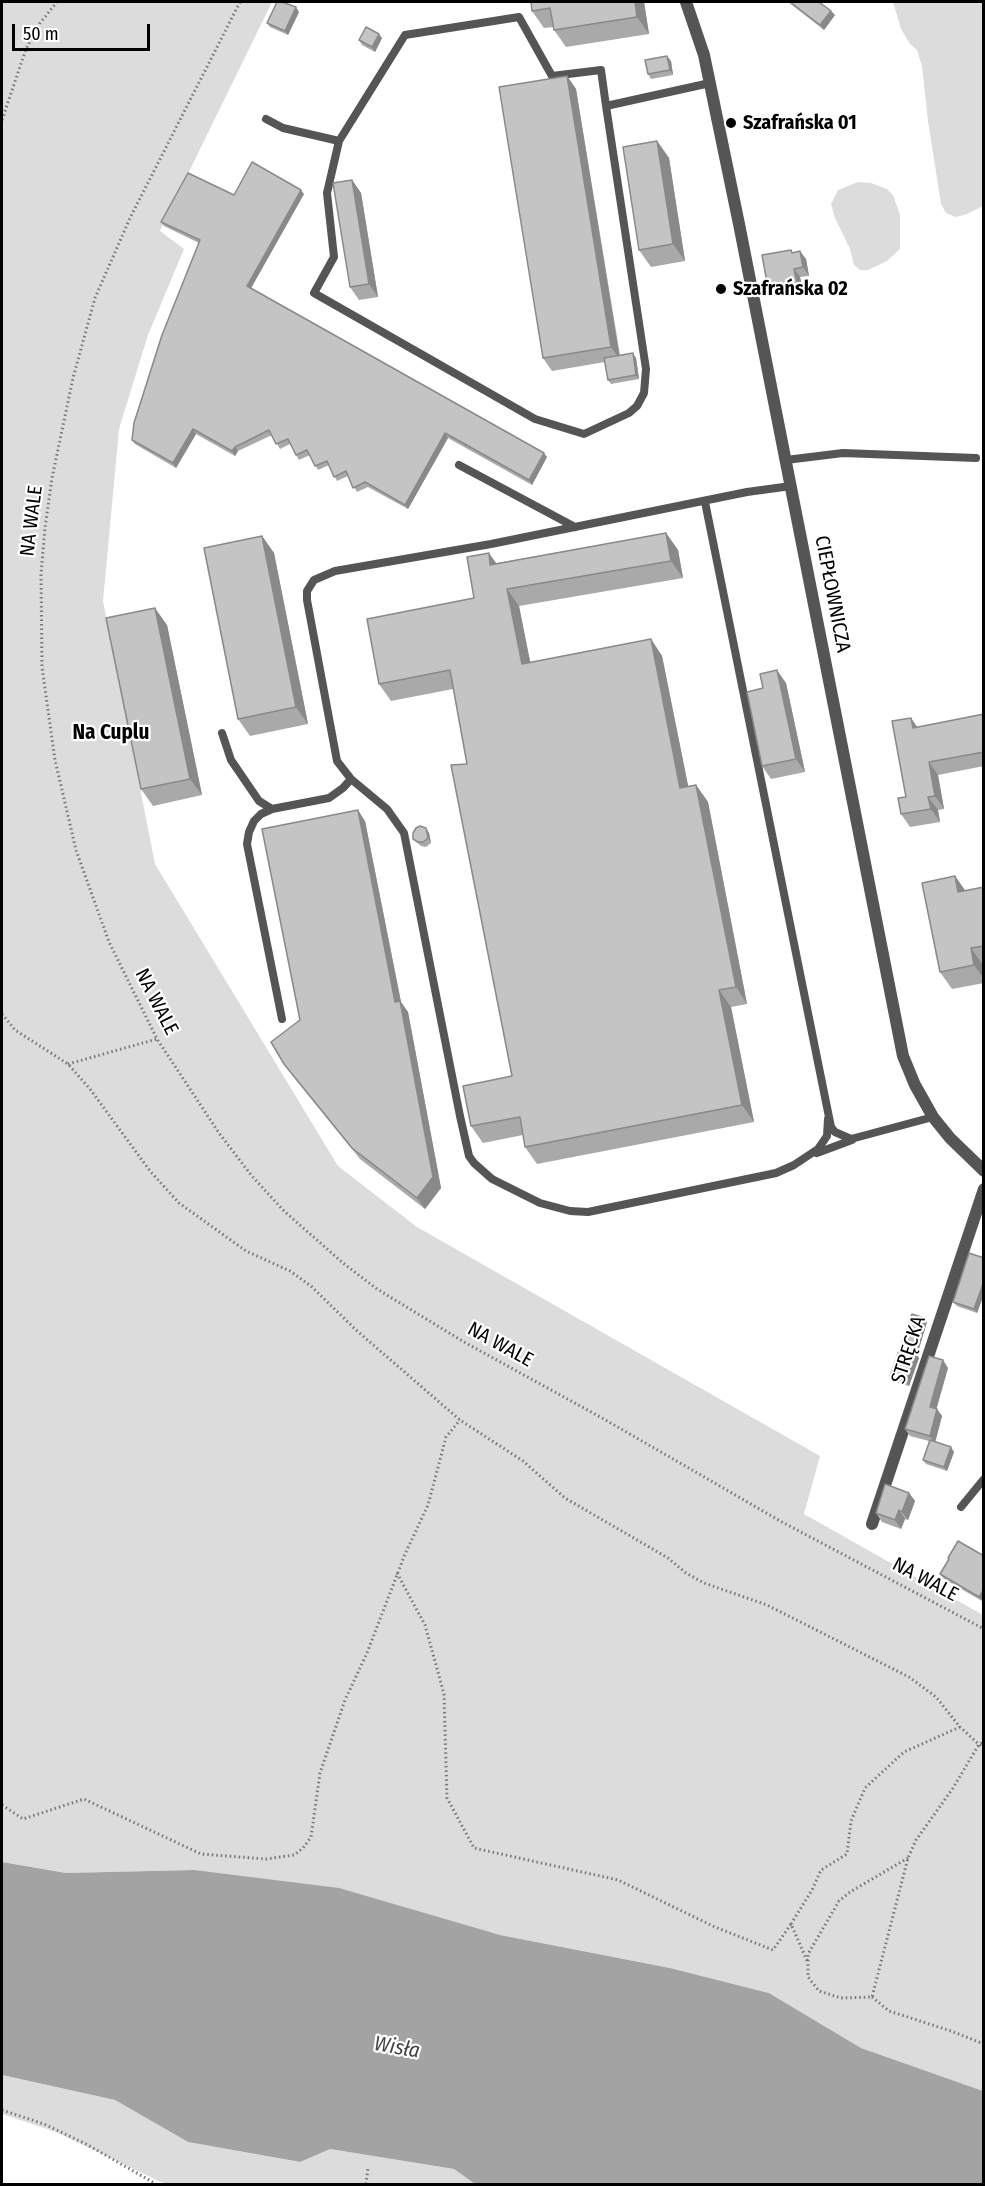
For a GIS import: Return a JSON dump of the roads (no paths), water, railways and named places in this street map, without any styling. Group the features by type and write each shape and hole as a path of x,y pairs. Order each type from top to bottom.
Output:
{"street":[{"name":"CIEPŁOWNICZA","path":"686,2 696,28 710,83 903,1056 933,1117 950,1138 984,1171"},
{"name":"STRĘCKA","path":"872,1524 984,1189"}],"lane":[{"path":"519,17 552,76 601,70 606,106 646,369 644,393 637,406 629,413 584,434 535,419 314,293 334,256 327,193 339,141 405,34 519,17"},
{"path":"606,106 710,83"},
{"path":"266,119 283,128 339,141"},
{"path":"786,460 843,453 976,458"},
{"path":"459,465 575,527"},
{"path":"791,486 747,492 575,527 335,571 314,580 307,591 307,600 334,750 342,770 387,809 404,833 466,1146 469,1156 482,1172 540,1203 570,1211 588,1212 768,1175 856,1138 933,1117"},
{"path":"705,502 828,1119 827,1136 818,1149 809,1156"},
{"path":"222,733 231,760 259,801 272,809"},
{"path":"282,1020 247,844 249,832 254,820 261,814 272,809 329,798 351,779"},
{"path":"828,1119 835,1132 845,1138 856,1138"},
{"path":"961,1507 984,1479"}],"water":[{"name":"Wisła","path":"2,1862 66,1873 194,1870 339,1888 500,1935 670,1968 769,1993 861,2048 983,2091 983,2184 475,2184 454,2169 330,2149 300,2162 188,2142 115,2100 2,2075"}],"place":[{"name":"Szafrańska 01","path":"731,123"},
{"name":"Szafrańska 02","path":"721,289"}],"district":[{"name":"Na Cuplu","path":"111,733"}]}
